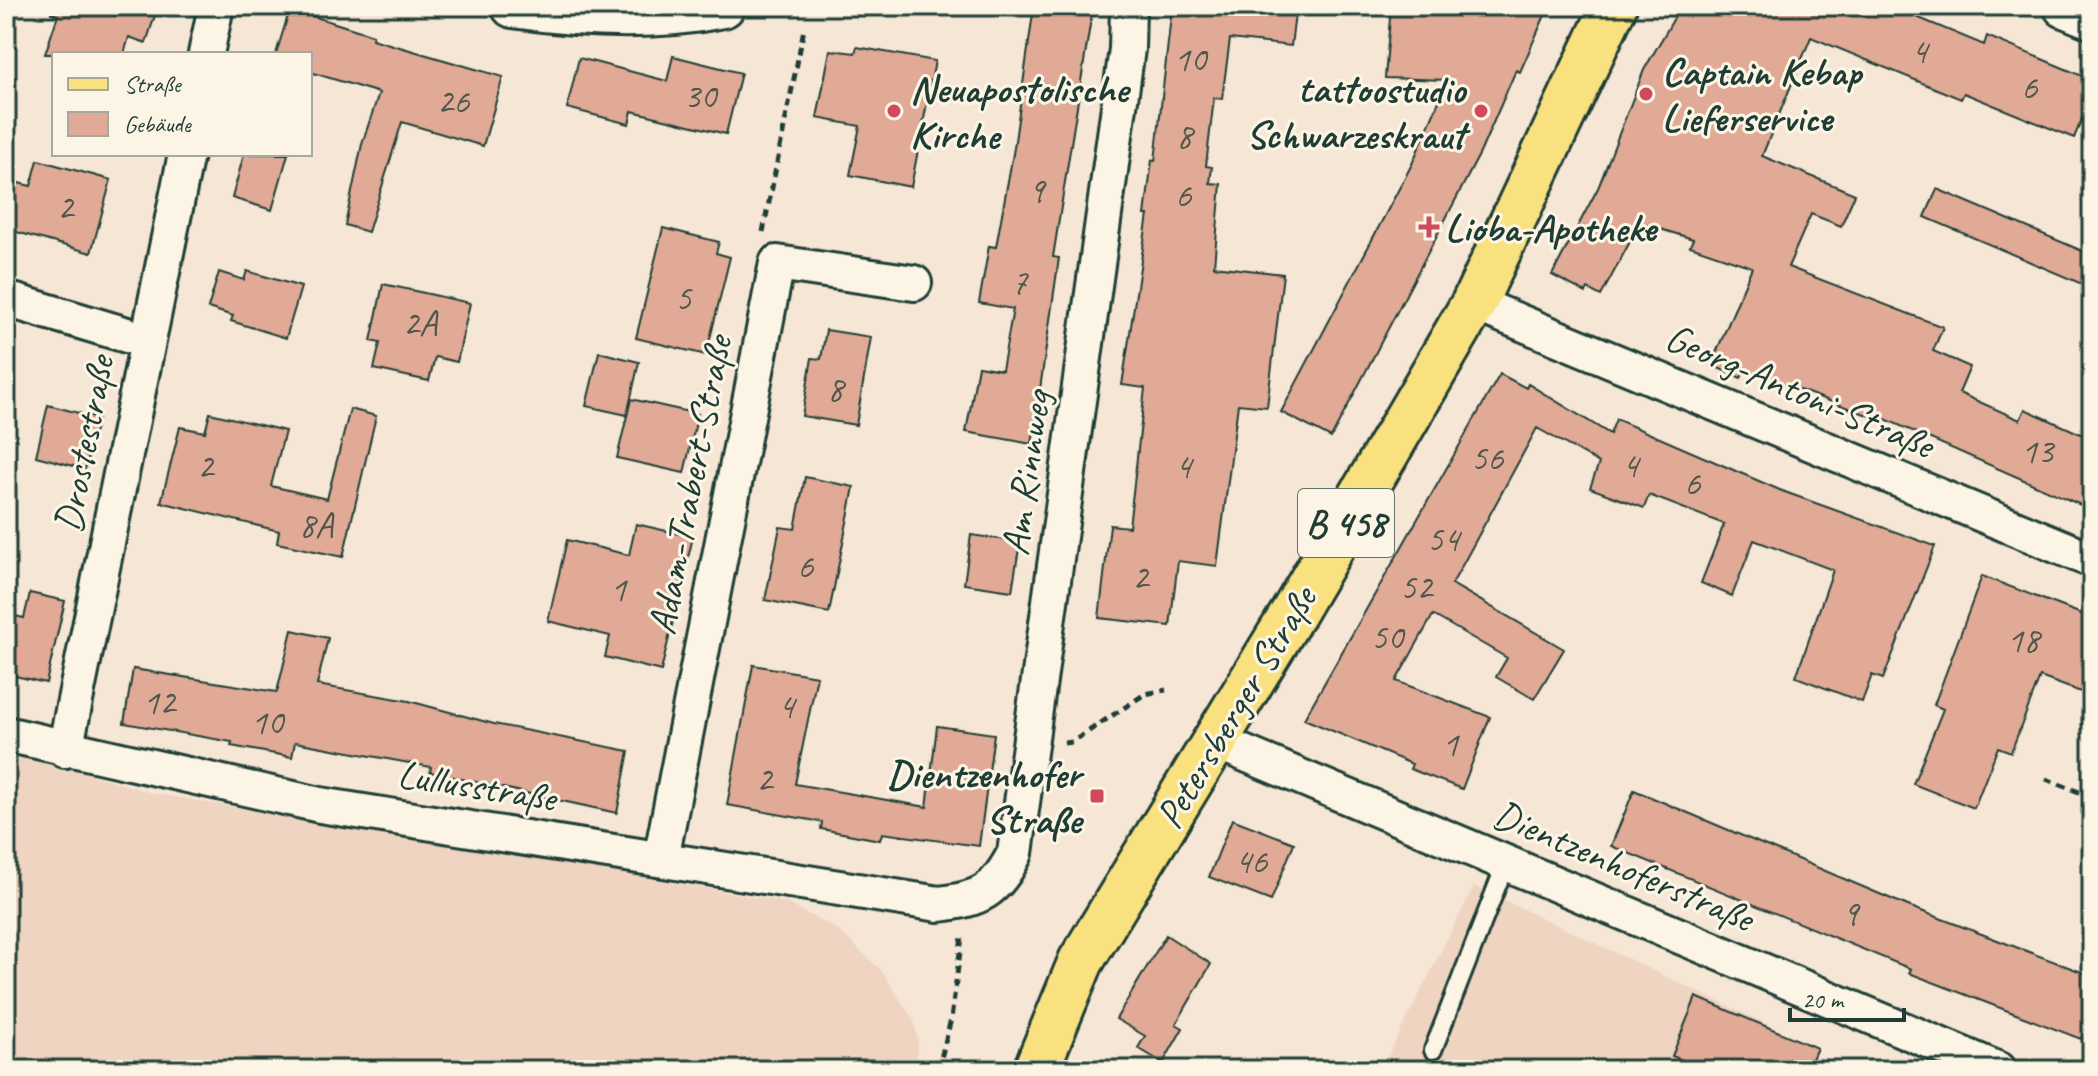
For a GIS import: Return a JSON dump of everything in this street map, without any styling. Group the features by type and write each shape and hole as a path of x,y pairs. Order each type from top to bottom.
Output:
{"main road":[{"name":"Petersberger Straße","path":"1036,1070 1081,961 1474,303 1614,6"}],"street":[{"path":"206,52 216,6"},
{"path":"513,6 562,13 696,12 723,6"},
{"name":"Am Rinnweg","path":"939,904 969,901 990,890 1015,853 1123,80 1128,6"},
{"path":"2065,6 2092,17"},
{"name":"Drostestraße","path":"65,750 186,156"},
{"name":"Adam-Trabert-Straße","path":"661,859 777,263 914,283"},
{"path":"6,299 147,341"},
{"name":"Georg-Antoni-Straße","path":"1474,303 2092,560"},
{"name":"Lullusstraße","path":"6,734 65,750 320,805 939,904"},
{"name":"Dientzenhoferstraße","path":"1215,741 1999,1070"}],"lane":[{"path":"1433,1050 1506,863"}],"path":[{"path":"760,244 804,29"},
{"path":"1055,744 1072,742 1145,694 1166,690"},
{"path":"2046,779 2092,797"},
{"path":"938,1070 951,1019 962,930"}],"shaded area":[{"path":"6,749 152,793 784,902 837,929 881,970 914,1021 918,1041 915,1070 6,1070"},
{"path":"1474,886 1817,1048 1807,1070 1381,1070"}],"building":[{"path":"52,6 158,6 146,43 129,37 125,52 45,54 58,15 51,13"},
{"path":"1034,6 1093,6 1053,257 1059,258 1032,444 966,432 978,366 1002,370 1013,309 979,303 989,246 996,247"},
{"path":"1172,6 1296,6 1291,46 1230,39 1222,99 1214,98 1206,166 1212,167 1210,183 1221,184 1214,266 1283,274 1267,407 1238,404 1217,566 1178,561 1170,626 1099,618 1110,525 1129,527 1145,388 1122,385 1148,215 1145,215 1152,160 1155,161"},
{"path":"1391,6 1549,6 1520,72 1516,70 1480,153 1331,438 1281,412 1412,164 1448,80 1385,78"},
{"path":"1681,6 1890,6 1984,45 1987,36 2092,80 2092,95 2074,138 1964,93 1961,99 1811,37 1762,156 1855,194 1841,226 1811,214 1788,267 1943,327 1933,351 1970,367 1959,393 2020,420 2025,409 2092,439 2092,510 1874,414 1873,417 1745,370 1741,378 1711,365 1752,267 1690,246 1693,239 1640,223 1601,296 1588,289 1586,293 1552,275 1598,188 1644,70"},
{"path":"290,9 373,35 372,39 503,77 483,146 402,122 368,232 345,225 362,144 379,93 312,73 312,52 277,52"},
{"name":"Neuapostolische Kirche","path":"857,47 935,61 911,187 850,175 860,126 817,118 830,50 855,53"},
{"path":"673,56 741,73 726,134 632,111 629,124 567,108 579,58 667,81"},
{"path":"243,156 287,156 272,210 232,198"},
{"path":"38,160 111,180 91,253 6,229 6,180 31,186"},
{"path":"1937,189 2092,255 2082,284 1925,217"},
{"path":"663,228 719,242 716,253 730,257 706,355 636,338"},
{"path":"247,271 301,287 286,338 231,321 233,316 208,308 219,272 244,280"},
{"path":"383,284 470,303 457,362 435,357 429,381 374,369 380,343 371,341"},
{"path":"826,330 871,337 856,425 802,416 812,358 821,359"},
{"path":"599,352 639,362 627,415 586,406"},
{"path":"1500,374 1526,388 1528,384 1610,434 1616,419 1782,491 1935,546 1883,679 1872,675 1862,702 1796,677 1833,570 1754,540 1732,596 1701,583 1724,524 1649,495 1644,508 1590,488 1599,463 1537,428 1452,584 1564,649 1534,699 1496,677 1507,658 1433,615 1396,681 1490,717 1462,789 1410,769 1412,764 1304,719"},
{"path":"631,399 698,414 684,473 617,458"},
{"path":"48,405 98,418 85,469 36,456"},
{"path":"350,409 376,416 343,557 277,543 279,531 161,502 180,427 205,432 210,413 285,431 271,486 327,499"},
{"path":"805,477 854,487 829,613 765,600 780,527 795,529"},
{"path":"636,524 693,537 661,671 605,657 610,636 548,621 567,540 629,555"},
{"path":"971,535 1020,542 1012,591 964,584"},
{"path":"1982,576 2092,618 2092,696 2040,677 2011,752 1998,747 1974,808 1913,784 1943,709 1934,705"},
{"path":"30,593 65,601 46,683 6,674 6,614 24,618"},
{"path":"292,630 328,638 317,685 409,701 494,724 629,751 617,813 430,772 431,767 295,742 292,757 231,746 232,742 124,723 133,669 277,692"},
{"path":"753,665 817,676 795,784 927,807 937,726 994,734 979,846 882,833 880,840 821,829 822,822 727,805"},
{"path":"1634,790 1908,906 2092,976 2092,1011 2081,1039 1909,973 1911,969 1611,846"},
{"path":"1232,819 1294,843 1271,901 1209,877"},
{"path":"1166,935 1211,964 1176,1024 1183,1028 1163,1063 1138,1048 1145,1036 1116,1019"},
{"path":"1696,997 1817,1048 1807,1070 1706,1070 1672,1056"}],"place":[{"name":"Captain Kebap Lieferservice","path":"1646,94"},
{"name":"Neuapostolische Kirche","path":"894,111"},
{"name":"tattoostudio Schwarzeskraut","path":"1481,111"},
{"name":"Lioba-Apotheke","path":"1429,227"},
{"name":"Dientzenhofer Straße","path":"1097,796"}]}
